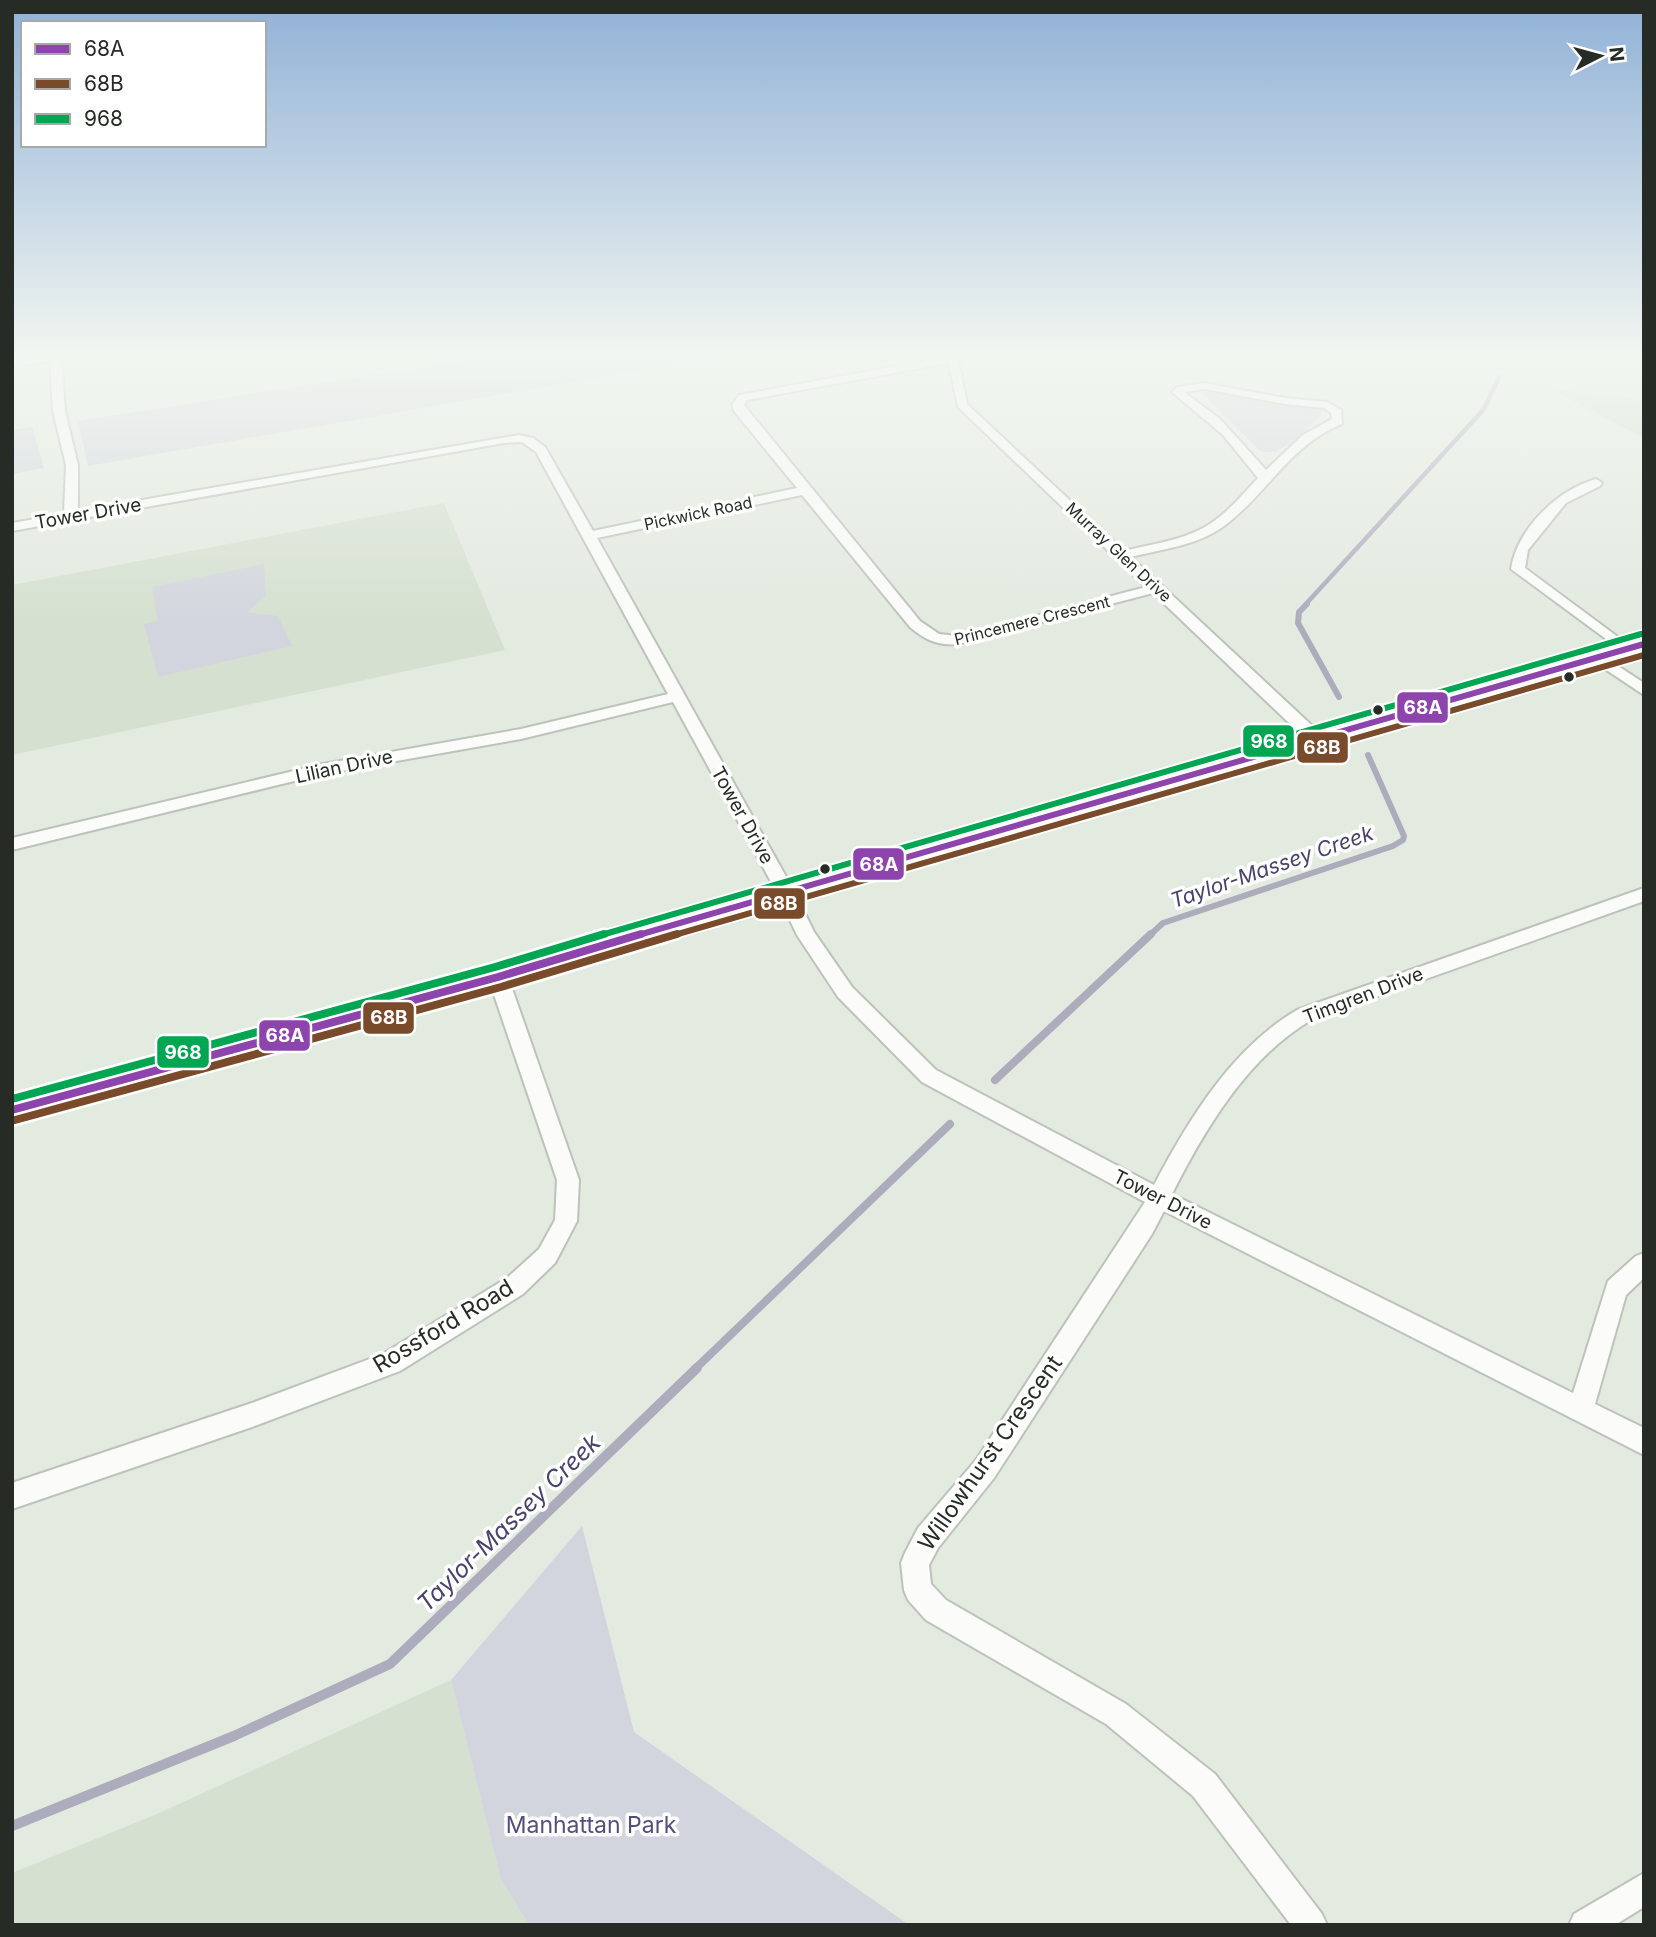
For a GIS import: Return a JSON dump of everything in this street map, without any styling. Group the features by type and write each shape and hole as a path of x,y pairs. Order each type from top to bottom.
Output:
{"main road":[{"path":"12,1110 498,976 1634,646"}],"street":[{"path":"67,443 72,465 71,516"},
{"name":"Tower Drive","path":"12,527 488,443"},
{"name":"Tower Drive","path":"534,443 541,450 589,536 785,891 806,935 845,992 929,1076 1157,1197 1644,1442"},
{"name":"Princemere Crescent","path":"767,443 915,624 932,639 944,642 958,640 1157,588"},
{"name":"Murray Glen Drive","path":"1003,443 1315,737"},
{"path":"1236,443 1265,478"},
{"path":"1122,555 1183,540 1209,530 1245,501 1301,443"},
{"path":"1596,484 1561,500 1521,549 1518,569 1634,646"},
{"name":"Pickwick Road","path":"589,536 807,490"},
{"path":"1598,658 1644,690"},
{"name":"Lilian Drive","path":"12,844 323,769 521,734 677,697"},
{"name":"Timgren Drive","path":"1157,1197 1176,1169 1190,1138 1222,1093 1264,1044 1295,1020 1351,997 1644,894"},
{"name":"Rossford Road","path":"12,1496 227,1424 391,1363 515,1286 547,1256 566,1222 568,1180 498,976"},
{"name":"Willowhurst Crescent","path":"1157,1197 1144,1227 985,1469 928,1538 915,1563 918,1590 936,1610 1115,1714 1205,1785 1311,1925"},
{"path":"1581,1408 1616,1289 1644,1263"},
{"path":"1585,1925 1644,1889"}],"shaded area":[{"path":"444,503 505,650 12,755 12,585"},
{"path":"451,1680 501,1880 529,1925 12,1925 12,1873 157,1814"}],"green space":[{"path":"12,443 37,443 44,468 12,474"},
{"path":"83,443 218,443 88,466"},
{"path":"1252,443 1290,443 1277,451 1260,451"},
{"path":"264,564 266,596 247,612 278,616 292,646 158,677 144,624 158,621 152,587"},
{"name":"Manhattan Park","path":"582,1526 634,1732 909,1925 529,1925 501,1880 451,1680"}],"waterway":[{"name":"Taylor-Massey Creek","path":"1305,605 1453,443"},
{"name":"Taylor-Massey Creek","path":"1307,604 1299,612 1298,623 1339,697"},
{"name":"Taylor-Massey Creek","path":"1149,936 1163,923 1393,846 1403,840 1404,836 1368,755"},
{"name":"Taylor-Massey Creek","path":"995,1080 1151,934"},
{"name":"Taylor-Massey Creek","path":"695,1369 950,1124"},
{"name":"Taylor-Massey Creek","path":"12,1826 234,1736 390,1664 697,1368"}],"transit line":[{"name":"968","path":"12,1099 495,967 782,881 1641,634"},
{"name":"68A","path":"12,1110 498,977 785,891 1644,644"},
{"name":"68B","path":"15,1120 501,987 788,901 1644,655"}]}
